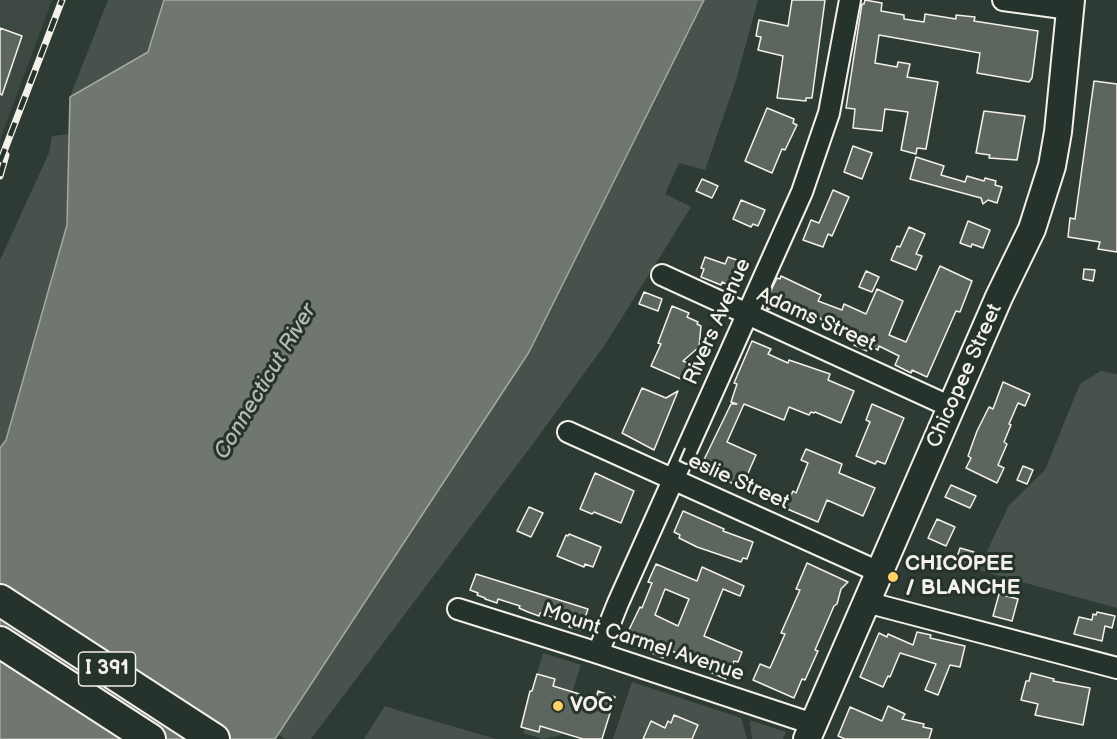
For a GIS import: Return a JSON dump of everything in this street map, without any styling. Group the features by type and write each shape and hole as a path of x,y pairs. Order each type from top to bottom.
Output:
{"highway":[{"name":"I 391","path":"0,600 214,739"},
{"name":"I 391","path":"0,642 150,739"}],"main road":[{"name":"Chicopee Street","path":"810,732 1010,273 1032,229 1050,175 1061,115 1070,4"}],"street":[{"name":"Rivers Avenue","path":"598,652 802,192 829,113 849,0"},
{"path":"1002,0 1070,4"},
{"name":"Adams Street","path":"662,275 951,407"},
{"name":"Leslie Street","path":"568,432 879,572"},
{"path":"866,602 1117,669"},
{"name":"Mount Carmel Avenue","path":"458,609 598,652 810,732"}],"shaded area":[{"path":"0,0 52,0 0,140"},
{"path":"108,0 164,0 148,52 70,97"},
{"path":"704,0 758,0 736,80 705,170 679,163 665,194 691,207 606,343 311,739 285,739 278,734 529,352"},
{"path":"70,134 67,225 6,441 0,448 0,260 49,153 52,136"},
{"path":"1101,371 1117,374 1117,608 978,570 1009,505 1045,470 1080,384"},
{"path":"543,653 581,665 572,692 553,686 554,679 537,674"},
{"path":"632,682 741,718 747,739 692,739 698,725 675,715 671,723 668,721 665,728 651,722 643,739 613,739"},
{"path":"385,706 400,711 496,739 364,739"},
{"path":"750,721 786,732 783,739 752,739"},
{"path":"540,726 562,733 543,739 523,733 525,728 538,732"}],"water":[{"name":"Connecticut River","path":"164,0 704,0 529,352 275,739 0,739 0,448 6,440 67,225 70,97 148,52"}],"building":[{"path":"792,0 825,0 812,98 806,98 806,101 777,98 783,56 758,50 761,37 756,36 759,20 788,26"},
{"path":"865,0 882,3 881,11 904,15 904,19 924,22 925,14 956,19 956,15 975,17 974,21 1038,31 1032,78 1029,82 977,73 980,53 879,35 875,63 897,67 898,62 910,64 907,77 938,82 926,149 917,148 916,154 901,150 908,112 885,109 882,131 853,128 855,109 846,108 862,4"},
{"path":"0,28 22,36 2,95 0,94"},
{"path":"1094,81 1117,84 1117,252 1098,249 1100,242 1068,237 1070,218 1075,219"},
{"path":"767,108 794,119 793,123 797,125 785,150 782,149 772,173 745,161"},
{"path":"984,111 1025,116 1017,160 989,158 990,155 976,153"},
{"path":"853,146 872,153 862,179 844,172"},
{"path":"916,157 944,166 941,175 965,182 967,176 984,181 985,178 996,181 995,185 1002,187 997,203 988,200 983,204 981,198 910,179"},
{"path":"702,179 718,186 712,198 696,191"},
{"path":"833,190 849,197 832,236 828,234 823,247 803,240 811,220 819,223"},
{"path":"741,200 765,210 758,226 753,224 751,227 733,219"},
{"path":"968,221 990,230 983,248 960,243"},
{"path":"909,227 925,234 916,254 922,256 916,270 891,260"},
{"path":"705,257 725,264 728,257 740,261 731,286 722,282 721,285 701,277"},
{"path":"940,266 972,281 960,312 956,311 927,377 912,370 911,373 895,365 899,356 879,346 878,350 869,346 867,351 854,345 855,341 828,328 816,313 811,325 775,306 767,310 767,299 777,278 780,279 781,276 821,295 818,301 842,310 844,304 866,314 877,289 903,301 889,335 906,342"},
{"path":"1084,269 1095,270 1093,281 1083,279"},
{"path":"866,271 879,277 872,292 859,287"},
{"path":"644,292 662,299 658,311 639,304"},
{"path":"672,306 689,313 687,317 701,326 699,347 683,361 697,367 690,383 651,366 661,344 658,343"},
{"path":"752,341 771,349 768,354 788,363 789,360 830,374 828,380 854,391 841,423 815,412 809,415 789,407 784,420 744,404 727,442 756,455 742,487 699,470 731,404 737,404 731,402 737,384 734,383"},
{"path":"1003,382 1030,394 1025,406 1018,403 1009,424 1011,425 1004,442 1007,444 998,465 1004,468 997,483 966,468 971,458 968,456 977,431 989,407 993,409"},
{"path":"642,388 666,398 678,391 654,450 622,433"},
{"path":"872,404 904,418 885,464 877,461 875,464 856,456 870,422 866,420"},
{"path":"806,449 842,464 839,473 875,488 863,516 827,500 818,522 785,508 793,491 796,493 808,463 801,460"},
{"path":"1023,466 1033,470 1027,484 1017,480"},
{"path":"595,473 634,491 621,523 580,509"},
{"path":"951,485 976,496 970,508 945,497"},
{"path":"529,507 543,513 531,537 517,531"},
{"path":"683,511 724,529 723,531 753,542 747,559 743,558 741,562 697,547 679,538 680,535 674,532"},
{"path":"937,519 955,527 946,546 928,538"},
{"path":"569,534 601,547 593,567 585,564 584,567 557,556 566,535"},
{"path":"960,548 974,552 969,568 955,564"},
{"path":"807,563 848,582 841,589 837,604 834,606 815,650 818,651 794,698 753,680 760,664 770,668 785,634 781,633 800,590 796,589"},
{"path":"656,564 697,581 702,567 744,586 740,596 723,589 704,636 742,652 738,662 734,661 726,679 688,661 689,658 667,649 663,658 627,641 629,637 626,636 640,607 642,608 652,583 648,582","holes":["665,589 689,599 678,626 655,615"]},
{"path":"476,574 588,609 581,630 569,627 570,624 561,622 562,620 540,613 539,616 519,608 520,606 498,599 497,603 477,595 478,593 470,590"},
{"path":"999,594 1018,599 1012,621 993,616"},
{"path":"1097,612 1115,616 1112,628 1105,626 1102,641 1074,634 1079,617 1092,620 1093,614 1096,615"},
{"path":"917,632 931,635 930,638 965,646 960,667 950,665 938,695 925,690 936,664 900,653 883,687 860,677 879,633 887,637 888,634 913,645"},
{"path":"1031,673 1054,679 1053,681 1090,688 1083,725 1035,715 1038,704 1021,700 1026,681 1029,681"},
{"path":"537,674 555,679 553,686 596,699 598,691 615,697 602,739 583,739 540,726 539,732 521,727"},
{"path":"888,706 905,714 902,719 924,724 923,727 932,729 929,739 845,739 838,736 850,707 882,721"},
{"path":"674,715 698,725 692,739 643,739 651,721 665,728 668,721 671,723"}],"railway":[{"path":"0,162 62,0"},
{"path":"0,176 6,155"}],"place":[{"name":"CHICOPEE / BLANCHE","path":"893,577"},
{"name":"VOC","path":"558,706"}]}
